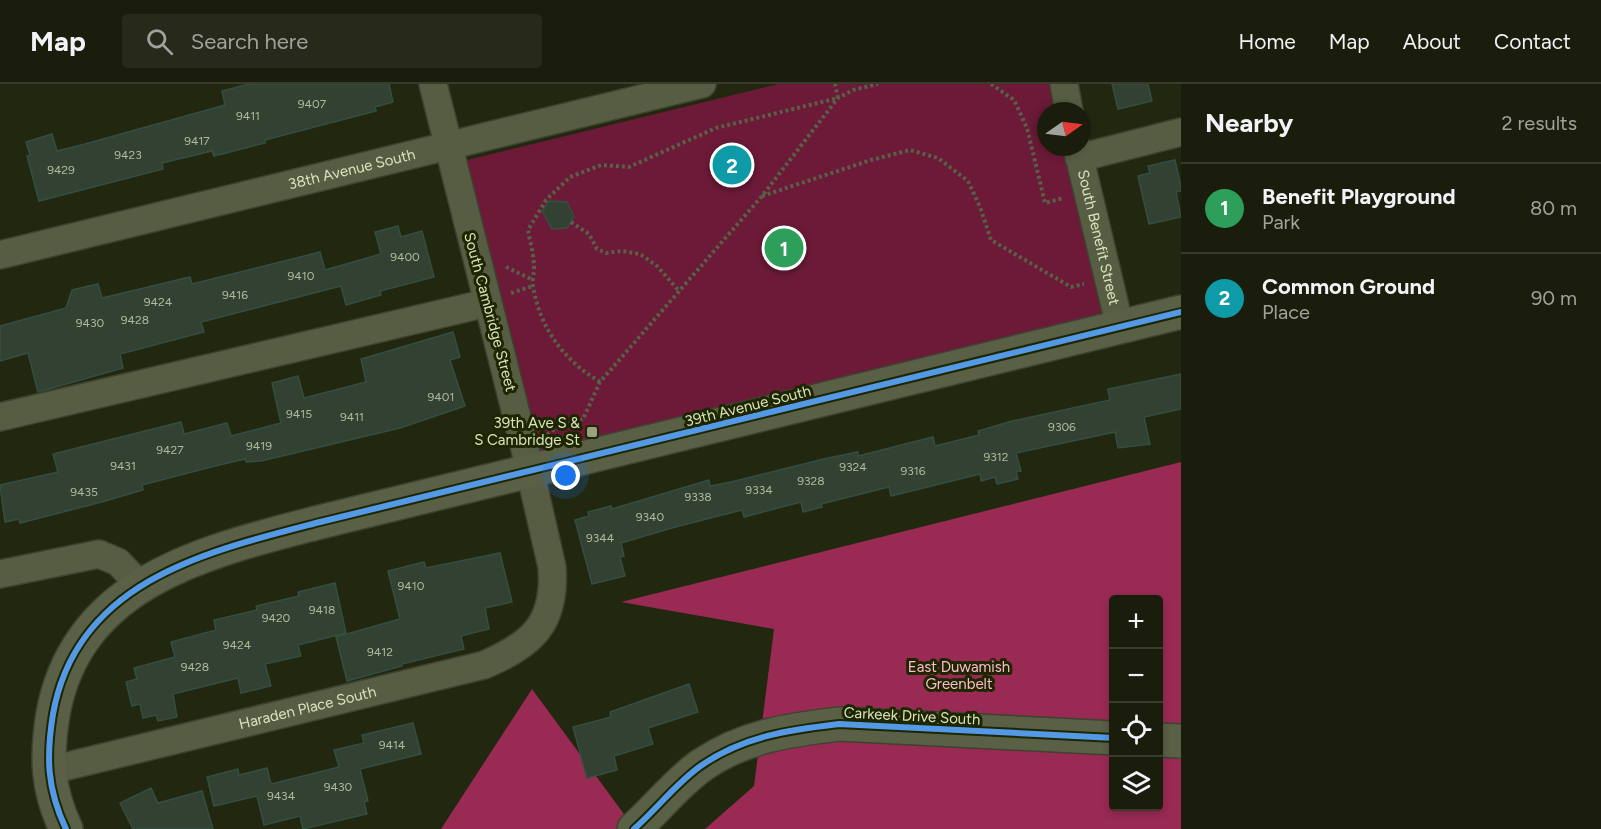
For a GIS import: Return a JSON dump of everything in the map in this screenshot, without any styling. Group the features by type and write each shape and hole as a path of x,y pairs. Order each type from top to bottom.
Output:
{"main road":[{"name":"39th Avenue South","path":"140,585 177,565 208,553 320,522 528,458 1181,312"},
{"path":"66,829 56,808 47,771 56,701 69,663 89,632 140,585"},
{"name":"Carkeek Drive South","path":"634,829 700,766 729,749 759,736 800,728 839,724 1109,738"},
{"path":"1163,740 1181,741"}],"street":[{"name":"South Cambridge Street","path":"433,84 447,146 496,299 552,567 553,587 548,611"},
{"name":"38th Avenue South","path":"0,255 702,84"},
{"path":"1064,84 1067,102"},
{"path":"1091,149 1181,132"},
{"name":"South Benefit Street","path":"1079,156 1120,327"},
{"path":"0,417 496,299"},
{"path":"1,568 99,554 118,562 140,585"},
{"name":"Haraden Place South","path":"47,771 484,665 525,644 539,628 548,611"}],"path":[{"path":"528,458 544,437 554,429 583,419 600,382 762,196 838,98 835,84"},
{"path":"600,382 583,371 556,345 539,314 533,286 534,266 528,230 546,200 570,177 601,165 629,167 716,128 838,98 853,90 878,84"},
{"path":"991,84 1014,100 1027,128 1045,203 1069,197"},
{"path":"762,196 871,160 910,150 938,158 968,181 991,240 1071,287 1108,278"},
{"path":"571,222 583,228 597,249 606,253 622,251 640,254 657,266 680,292"},
{"path":"504,266 533,280"},
{"path":"496,299 533,286"}],"shaded area":[{"path":"778,84 1062,84 1066,102 1037,102 1037,156 1079,156 1111,331 531,476 451,164"}],"green space":[{"name":"East Duwamish Greenbelt","path":"1181,462 1181,829 705,829 754,786 774,629 621,602"},
{"path":"532,689 635,829 441,829"}],"building":[{"path":"249,84 389,84 393,102 375,107 376,111 265,140 265,143 214,156 212,151 162,163 163,169 39,201 27,156 30,155 26,142 52,134 57,151 85,144 225,105 222,91"},
{"path":"1112,84 1148,84 1152,101 1118,109"},
{"path":"1175,160 1181,187 1181,191 1176,192 1181,217 1149,224 1138,176 1150,173 1148,166"},
{"path":"549,201 567,202 574,216 567,228 552,229 542,211"},
{"path":"398,226 401,237 422,231 434,277 380,291 381,295 346,305 341,286 201,322 204,332 120,354 123,368 38,392 28,353 0,361 0,326 66,308 72,290 98,284 102,298 190,277 192,284 320,252 325,270 381,254 375,232"},
{"path":"453,332 460,357 450,360 465,406 400,428 261,461 246,462 245,459 215,466 142,485 143,490 98,503 20,523 19,519 5,522 0,485 58,472 53,454 181,422 184,434 227,423 231,436 281,423 272,383 298,376 304,398 366,382 361,359"},
{"path":"1181,374 1181,409 1144,417 1150,444 1118,448 1115,432 1016,453 1021,471 1016,472 1018,479 997,484 995,477 981,481 980,474 891,496 889,487 821,504 822,507 803,512 801,502 744,517 742,510 621,543 624,556 620,557 625,576 592,584 575,520 589,516 588,512 611,506 612,509 709,480 710,486 731,482 828,458 858,452 858,456 933,437 935,446 979,435 978,431 1012,421 1110,400 1108,389"},
{"path":"500,553 512,602 485,608 489,629 461,636 464,649 402,664 402,666 347,681 336,637 400,619 388,571 424,562 426,568"},
{"path":"335,583 346,633 298,645 301,656 265,664 271,686 241,693 238,678 173,694 177,717 158,721 156,715 143,718 140,704 132,706 126,682 137,679 134,668 175,657 171,642 216,630 214,620 257,610 256,606 299,596 298,592"},
{"path":"689,684 698,712 648,728 653,744 614,756 617,770 587,778 573,727 611,717 610,712"},
{"path":"413,723 421,754 360,769 368,801 364,802 367,814 303,829 300,816 264,825 257,796 214,806 207,777 238,769 239,775 267,768 271,784 339,767 334,750 364,743 362,735"},
{"path":"151,788 158,803 202,791 213,829 133,829 120,803"}],"cycle path":[{"path":"66,829 52,786 49,744 53,714 67,668 89,632 118,602 154,579 193,560 234,545 320,522 1181,312"},
{"path":"634,829 684,779 702,765 734,747 785,732 839,724 1109,738"}],"place":[{"name":"Common Ground","path":"732,165"},
{"name":"Benefit Playground","path":"784,248"},
{"name":"39th Ave S & S Cambridge St","path":"592,432"}]}
